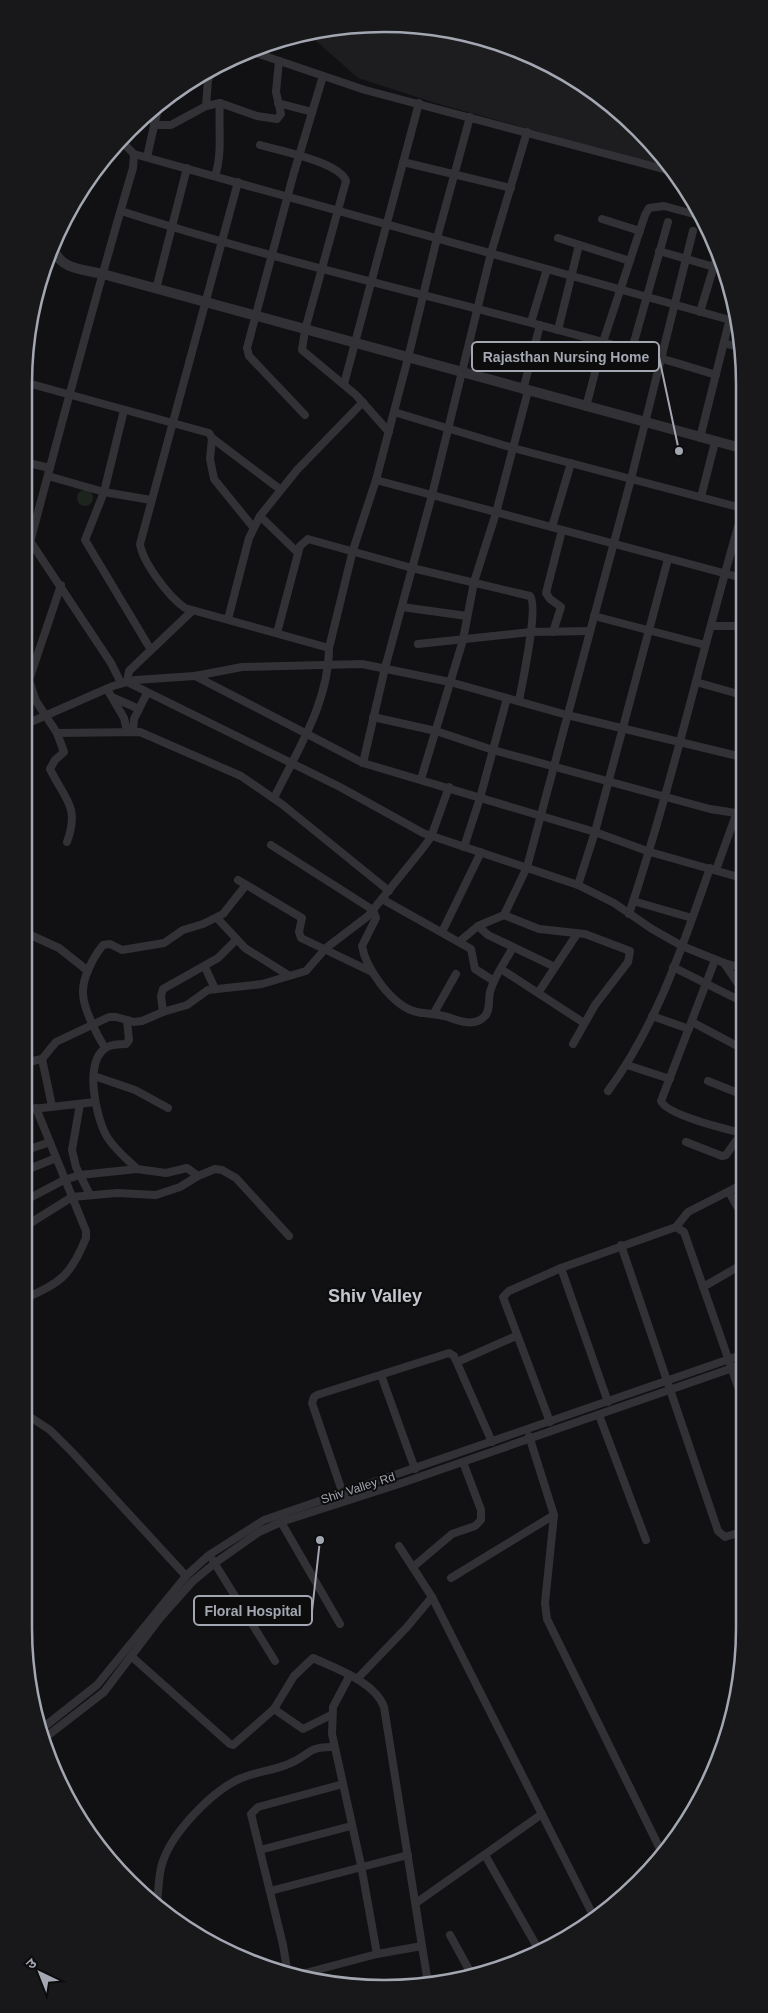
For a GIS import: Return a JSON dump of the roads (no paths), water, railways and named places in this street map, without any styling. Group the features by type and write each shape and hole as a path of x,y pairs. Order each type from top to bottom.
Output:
{"street":[{"path":"261,55 365,90 662,168"},
{"path":"154,126 171,125 206,106 220,104 257,116 278,119 281,114 276,92 279,61"},
{"path":"305,415 249,356 247,348 287,196 323,76"},
{"path":"206,106 208,80"},
{"path":"278,103 312,112"},
{"path":"344,384 373,283 386,224 419,103"},
{"path":"215,176 221,153 218,123 220,104"},
{"path":"147,157 156,117"},
{"path":"274,798 316,712 329,664 329,648 353,550 376,480 389,432 437,238 470,117"},
{"path":"363,763 385,668 432,495 491,253 527,132"},
{"path":"260,145 331,166 344,176 346,181 339,211 302,345 304,354 344,384 363,402 389,432"},
{"path":"125,146 134,154 700,312 729,317"},
{"path":"32,535 71,393 80,350 133,168 134,154"},
{"path":"403,162 511,188"},
{"path":"156,289 187,168"},
{"path":"238,182 207,303 151,500 140,544 141,552 178,603 192,611 228,619 329,648"},
{"path":"586,407 603,342 645,215 649,208 655,206 664,206 691,213"},
{"path":"121,211 173,228 373,283 531,322 716,374"},
{"path":"602,218 640,231"},
{"path":"632,349 668,222"},
{"path":"460,941 478,926 504,915 527,867 631,479 693,231"},
{"path":"558,238 630,261"},
{"path":"558,330 570,275 579,245"},
{"path":"659,251 714,267 700,312"},
{"path":"56,257 64,265 736,447"},
{"path":"531,322 547,269"},
{"path":"700,438 730,323"},
{"path":"421,780 463,640 474,582 496,512 513,448 540,325"},
{"path":"724,343 733,346"},
{"path":"32,384 71,393 208,434 276,487"},
{"path":"228,619 253,527 297,470 363,402"},
{"path":"124,410 104,492 86,536 86,544 152,650"},
{"path":"394,412 513,448 736,506"},
{"path":"212,438 210,459 214,479 253,527"},
{"path":"701,497 715,442"},
{"path":"552,528 571,463"},
{"path":"32,465 104,492 151,500"},
{"path":"376,480 736,577"},
{"path":"260,516 298,553"},
{"path":"552,632 561,607 550,599 546,593 562,530"},
{"path":"629,914 666,796 678,742 736,533"},
{"path":"277,633 298,553 304,541 308,539 412,568 530,596 534,605 519,701"},
{"path":"32,545 61,585 124,682 291,763 431,837 578,885 614,903 652,930 682,946 715,960 736,966"},
{"path":"578,885 595,832 668,559"},
{"path":"32,671 61,585"},
{"path":"402,607 467,616"},
{"path":"124,682 129,671 192,611"},
{"path":"594,616 705,644"},
{"path":"711,626 736,626"},
{"path":"418,644 531,632 590,631"},
{"path":"32,722 124,682 195,676 242,667 362,664 450,682 567,715 736,755"},
{"path":"195,676 363,763 449,787 595,832 650,852 736,876"},
{"path":"696,682 736,693"},
{"path":"32,689 36,701 57,733 64,752 55,760 50,769 73,812 73,826 67,842"},
{"path":"107,689 114,698 130,731"},
{"path":"130,731 147,693"},
{"path":"114,698 139,709"},
{"path":"464,847 480,798 507,698"},
{"path":"373,717 436,731 493,750 710,809 736,813"},
{"path":"57,733 140,732 233,772 274,798 389,891"},
{"path":"32,1061 42,1059 56,1042 113,1016 127,1020 142,1021 187,1005 204,992 243,987 306,970 326,948 373,910 389,891 431,837 449,787"},
{"path":"608,1091 627,1065 652,1016 692,918 736,819"},
{"path":"271,845 373,910 376,918 362,946 372,972 381,984 410,1009 464,1022 481,1020 488,1013 490,991 494,980 513,947"},
{"path":"442,932 481,852"},
{"path":"238,880 302,918 299,935 372,972"},
{"path":"105,1048 93,1024 82,992 88,972 99,949 106,944 122,950 164,943 183,930 218,918 226,911 246,885"},
{"path":"382,899 460,941 473,952 475,969 494,980"},
{"path":"633,901 692,918"},
{"path":"504,915 539,929 577,934 622,946 628,949 631,954 628,962 595,1005 573,1044"},
{"path":"218,918 245,948 288,975"},
{"path":"478,926 488,935 555,968"},
{"path":"538,993 577,934"},
{"path":"32,936 59,948 88,972"},
{"path":"163,1012 161,996 163,989 205,967 218,958 236,940"},
{"path":"715,960 662,1101 664,1106 689,1117 736,1130"},
{"path":"724,963 736,981"},
{"path":"205,967 216,989"},
{"path":"673,967 736,999"},
{"path":"501,969 584,1023"},
{"path":"434,1014 456,974"},
{"path":"652,1016 690,1026 736,1045"},
{"path":"127,1020 128,1042 105,1048 98,1058 94,1076 95,1102 106,1135 137,1169"},
{"path":"42,1059 52,1106"},
{"path":"627,1065 670,1079"},
{"path":"94,1076 134,1090 168,1108"},
{"path":"708,1081 736,1092"},
{"path":"32,1109 95,1102"},
{"path":"80,1104 72,1150 73,1160 90,1195"},
{"path":"32,1294 62,1280 82,1249 86,1231 36,1108"},
{"path":"686,1142 722,1156 726,1155 736,1141"},
{"path":"32,1148 50,1142"},
{"path":"32,1168 56,1158"},
{"path":"32,1196 64,1180 80,1176 137,1169 166,1173 187,1168 198,1176"},
{"path":"32,1222 72,1197 129,1193 156,1195 180,1187 198,1176 215,1170 222,1170 236,1178 289,1236"},
{"path":"550,1422 516,1336 503,1296 509,1291 561,1268 621,1245 676,1227 688,1212 736,1188"},
{"path":"728,1192 736,1205"},
{"path":"676,1227 684,1232 736,1383"},
{"path":"621,1245 718,1531 725,1537 736,1534"},
{"path":"561,1268 608,1402"},
{"path":"703,1287 736,1268"},
{"path":"457,1362 516,1336"},
{"path":"345,1501 312,1400 317,1395 445,1353 452,1353 492,1442"},
{"name":"Shiv Valley Rd","path":"46,1725 97,1685 186,1576 209,1555 264,1520 736,1357"},
{"name":"Shiv Valley Rd","path":"49,1735 104,1692 176,1598 214,1563 259,1532 281,1522 463,1462 736,1368"},
{"path":"381,1375 415,1469"},
{"path":"599,1415 646,1540"},
{"path":"32,1419 50,1430 72,1452 186,1576"},
{"path":"527,1429 554,1515 545,1603 547,1619 659,1847"},
{"path":"412,1567 452,1534 475,1526 481,1520 481,1510 463,1462"},
{"path":"451,1578 554,1515"},
{"path":"281,1522 340,1624"},
{"path":"399,1546 432,1597 592,1912"},
{"path":"209,1555 275,1661"},
{"path":"377,1954 361,1865 334,1747 331,1715 337,1697 353,1677 407,1627 432,1597"},
{"path":"131,1656 233,1745 274,1709 294,1676 313,1658 353,1677 379,1699 384,1707 427,1977"},
{"path":"274,1709 304,1729 331,1715"},
{"path":"158,1898 160,1872 167,1851 177,1834 209,1800 240,1778 288,1765 318,1747 334,1747"},
{"path":"286,1967 270,1891 250,1818 254,1809 343,1784"},
{"path":"416,1903 542,1814"},
{"path":"260,1850 351,1826"},
{"path":"270,1891 361,1865 408,1855"},
{"path":"485,1855 536,1945"},
{"path":"450,1935 469,1970"},
{"path":"308,1972 377,1954 422,1946"}],"place":[{"name":"Rajasthan Nursing Home","path":"679,451"},
{"name":"Floral Hospital","path":"320,1540"}],"district":[{"name":"Shiv Valley","path":"375,1296"}]}
